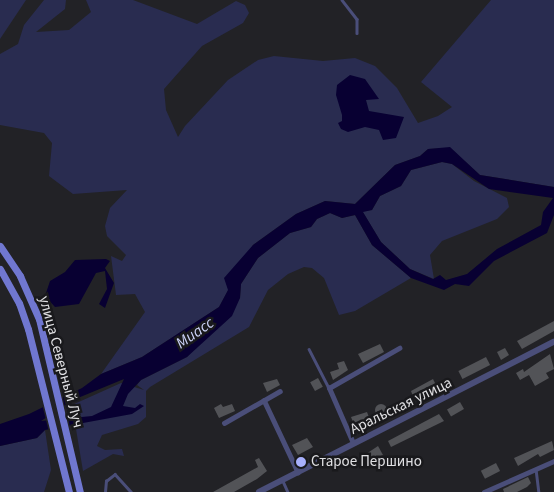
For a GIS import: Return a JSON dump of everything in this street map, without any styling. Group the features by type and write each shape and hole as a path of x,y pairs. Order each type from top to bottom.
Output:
{"main road":[{"name":"улица Северный Луч","path":"0,246 30,296 53,377 80,492"},
{"name":"улица Северный Луч","path":"0,269 3,280 19,303 42,380 69,492"}],"street":[{"name":"Аральская улица","path":"259,492 554,342"},
{"path":"353,443 329,388 399,348"},
{"path":"224,422 280,391"},
{"path":"264,400 298,472"},
{"path":"484,492 554,461"}],"lane":[{"path":"342,0 357,19 357,33"},
{"path":"309,349 329,388"},
{"path":"536,469 539,492"},
{"path":"105,492 106,481 115,474 131,492"},
{"path":"283,480 288,492"}],"shaded area":[{"path":"0,0 26,0 0,39"},
{"path":"44,0 66,0 65,9 36,32 69,30 91,12 86,0 133,0 197,24 236,1 245,5 249,13 243,23 202,46 164,89 166,110 178,137 185,126 228,80 258,60 274,56 323,61 355,58 375,66 397,88 418,123 438,116 452,107 421,82 491,0 554,0 554,187 480,175 450,148 428,149 420,156 395,165 355,204 325,201 296,214 253,245 219,307 142,357 101,374 145,312 135,294 116,295 111,256 122,261 126,255 107,236 105,226 110,208 127,190 73,194 49,176 52,143 44,133 0,125 0,54 18,44 24,25"},
{"path":"442,162 452,164 474,181 507,198 509,207 497,219 442,241 430,255 434,279 410,269 381,242 362,211 372,210 380,196 401,186 411,170"},
{"path":"330,213 342,218 355,215 372,245 411,278 355,311 339,315 324,278 312,268 304,267 288,274 268,290 249,327 146,391 146,417 138,424 102,435 97,446 105,450 122,449 124,456 113,454 83,471 72,405 121,383 144,390 137,385 141,380 187,357 240,298 241,284 258,258 290,233 311,227 317,219"},
{"path":"45,430 51,470 44,492 0,492 0,446 37,438"}],"water":[{"path":"350,75 365,79 379,99 366,100 369,111 404,117 396,138 383,140 379,130 365,127 348,132 341,129 338,123 342,121 342,115 336,95 337,85"},
{"name":"Миасс","path":"450,147 480,175 554,187 554,215 547,233 494,261 469,286 455,284 444,290 411,278 372,245 355,215 342,218 330,213 317,219 311,227 290,233 258,258 241,284 240,298 232,316 187,357 141,380 128,394 123,406 135,408 140,404 144,406 132,414 45,430 37,438 0,446 0,424 29,414 82,388 101,374 142,357 219,307 228,290 224,278 253,245 296,214 325,201 355,204 395,165 420,156 428,149","holes":["442,162 452,164 489,189 553,198 543,212 541,225 497,249 467,274 446,280 440,275 433,279 410,269 381,242 363,212 372,210 380,196 401,186 411,170","124,379 111,407 92,416 41,421 73,400"]},
{"path":"106,259 110,261 105,268 114,283 105,308 99,304 107,289 105,271 96,273 79,304 55,307 45,296 50,281 65,272 75,260"}],"pier":[{"path":"62,394 65,408 49,418 68,416 70,429 49,432 42,404"}],"building":[{"path":"554,321 554,331 522,349 517,341"},
{"path":"380,344 384,352 363,363 358,354"},
{"path":"505,348 509,355 501,360 497,352"},
{"path":"550,354 554,369 546,373 549,378 535,386 529,375 520,380 516,373 523,369 524,372"},
{"path":"486,357 490,365 462,379 458,371"},
{"path":"344,361 348,370 333,380 330,372 339,369 337,363"},
{"path":"318,378 323,387 315,391 310,382"},
{"path":"277,379 280,385 267,392 263,383"},
{"path":"433,379 438,389 414,399 411,391"},
{"path":"460,402 464,409 451,416 447,410"},
{"path":"221,404 223,407 232,404 235,411 219,418 214,408"},
{"path":"381,404 387,410 381,416 375,410"},
{"path":"367,412 370,420 355,427 351,417"},
{"path":"439,414 444,421 391,447 388,441"},
{"path":"307,438 313,447 298,455 292,445"},
{"path":"552,441 554,450 540,457 538,454 518,466 514,458"},
{"path":"378,446 383,455 367,463 363,456"},
{"path":"259,458 267,471 257,479 234,492 213,492 258,467 255,460"},
{"path":"496,463 500,471 485,479 481,471"},
{"path":"528,477 531,483 527,487 517,492 504,492 503,489"}],"place":[{"name":"Старое Першино","path":"301,462"}]}
